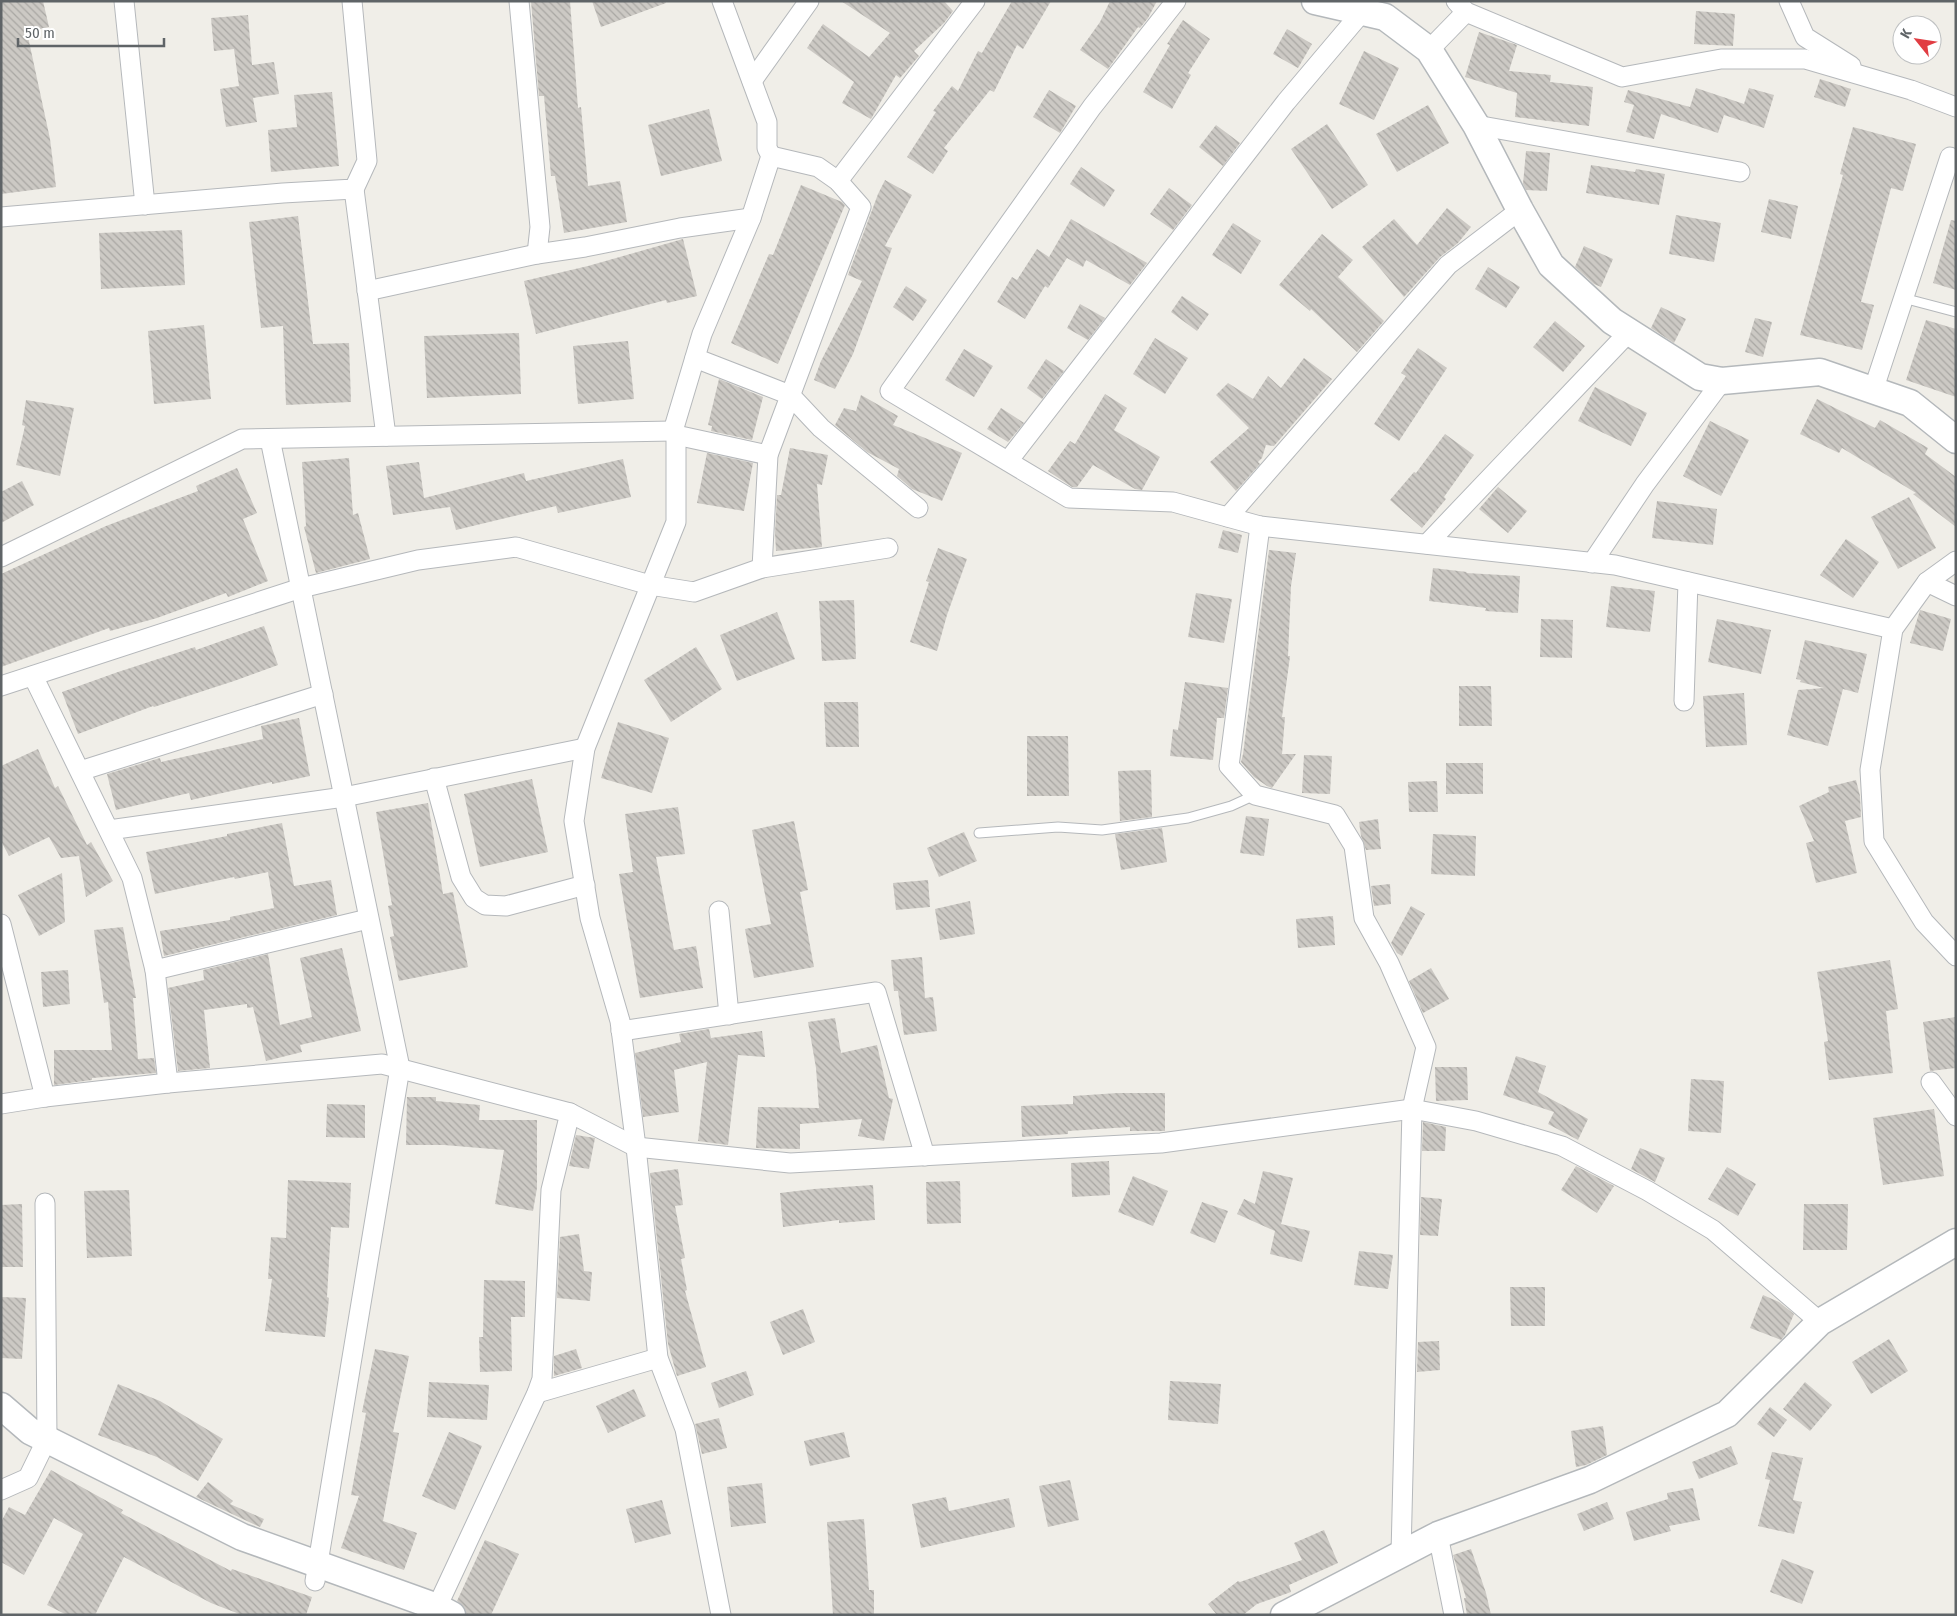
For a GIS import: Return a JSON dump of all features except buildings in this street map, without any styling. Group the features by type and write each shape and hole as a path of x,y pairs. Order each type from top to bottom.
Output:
{"street":[{"path":"124,1 145,205"},
{"path":"352,1 367,161 354,190 386,436"},
{"path":"519,1 540,227 537,254"},
{"path":"721,1615 685,1429 658,1358 636,1148 621,1031 590,918 574,821 585,748 676,522 674,433 702,334 751,218 771,156 767,148 767,122 722,1"},
{"path":"752,81 809,1"},
{"path":"838,181 974,1"},
{"path":"1176,1 1092,107 890,391 1069,498 1173,502 1260,526 1615,565 1893,629"},
{"path":"1315,1 1385,17 1429,50 1476,125 1551,265 1612,321 1700,377 1722,381 1820,372 1910,403 1956,440"},
{"path":"1789,1 1805,37 1872,79"},
{"path":"1429,50 1461,7 1622,77 1721,59 1805,59 1911,90 1956,108"},
{"path":"1008,461 1280,110 1362,12"},
{"path":"1476,125 1740,172"},
{"path":"762,568 768,455 861,207 838,181 818,167 771,156"},
{"path":"1873,391 1950,157"},
{"path":"1,216 282,193 354,190"},
{"path":"1228,517 1448,264 1520,210"},
{"path":"368,291 537,254 585,247 680,228 751,218"},
{"path":"1427,544 1629,332"},
{"path":"695,358 790,395 821,428 918,508"},
{"path":"1592,563 1645,484 1722,381"},
{"path":"1,557 242,439 674,433 768,455"},
{"path":"270,438 400,1068 316,1572"},
{"path":"1260,526 1229,766 1255,795 1335,815 1354,846 1364,918 1389,963 1426,1047 1412,1109 1402,1554"},
{"path":"1,686 301,588 418,560 516,547 650,585 694,592 762,568 888,548"},
{"path":"1956,561 1927,582 1893,629 1870,770 1874,841 1924,922 1956,956"},
{"path":"1684,701 1688,582"},
{"path":"1927,582 1956,596"},
{"path":"33,676 132,878 155,970 168,1083"},
{"path":"80,771 322,694"},
{"path":"109,830 344,797 585,748"},
{"path":"434,778 461,877 474,898 485,905 506,906 585,885"},
{"path":"719,911 729,1016"},
{"path":"155,970 368,919"},
{"path":"1,924 5,956 45,1097"},
{"path":"621,1031 729,1016 876,992 925,1156"},
{"path":"1,1104 168,1083 382,1064 570,1113 636,1148 790,1163 1161,1144 1412,1109 1476,1121 1562,1146 1648,1191 1713,1230 1820,1322"},
{"path":"1931,1082 1956,1116"},
{"path":"1,1406 30,1431 316,1572 438,1612 538,1393 542,1379 551,1190 570,1113"},
{"path":"1,1490 28,1478 47,1439 45,1203"},
{"path":"1284,1615 1438,1534 1590,1480 1728,1414 1820,1322 1956,1242"},
{"path":"538,1393 658,1358"},
{"path":"1438,1534 1454,1615"}],"lane":[{"path":"1904,298 1956,312"},
{"path":"979,833 1058,827 1102,830 1188,818 1231,806 1255,795"}]}
